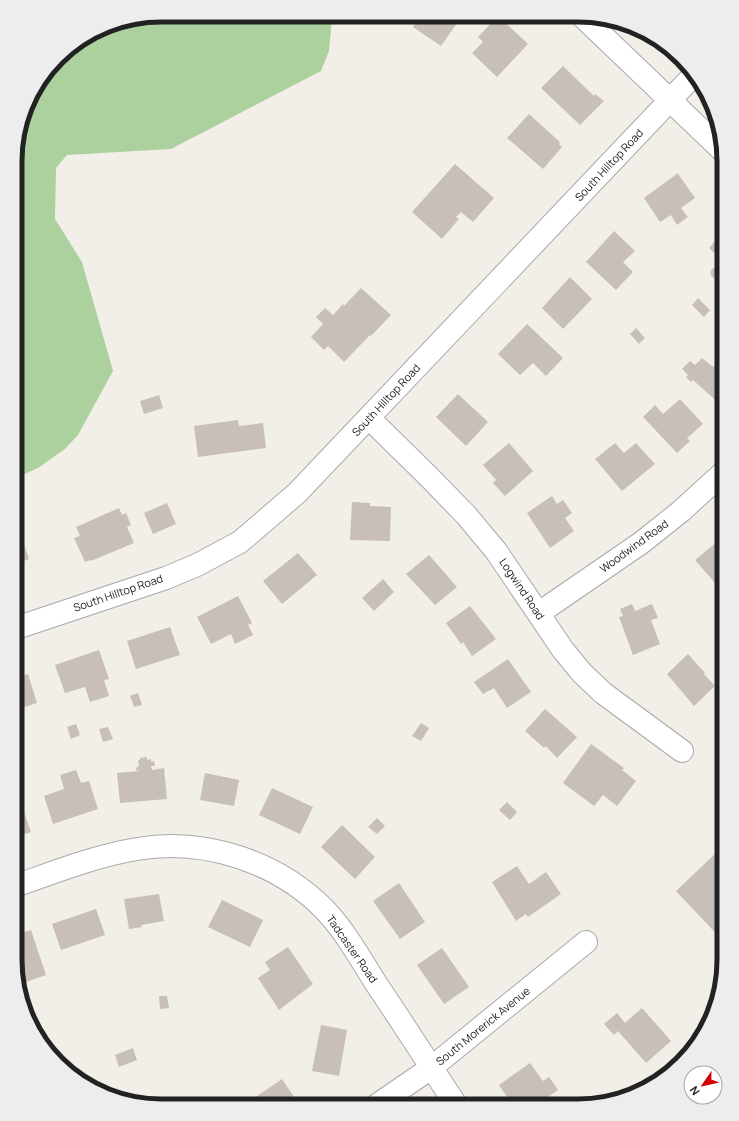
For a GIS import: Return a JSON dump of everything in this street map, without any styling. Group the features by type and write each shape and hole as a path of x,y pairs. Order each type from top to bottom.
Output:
{"street":[{"path":"589,23 716,144"},
{"name":"South Hilltop Road","path":"22,626 166,578 197,565 233,546 261,524 297,493 690,79"},
{"name":"Logwind Road","path":"369,418 466,515 496,551 563,650 582,673 603,693 682,751"},
{"name":"Woodwind Road","path":"539,613 641,543 680,512 717,478"},
{"name":"Tadcaster Road","path":"22,884 100,857 138,848 170,846 204,848 240,857 280,876 298,888 325,910 346,936 452,1099"},
{"name":"South Morerick Avenue","path":"386,1099 431,1068 586,942"}],"green space":[{"path":"152,22 332,22 329,51 321,71 171,149 67,155 56,168 55,219 82,262 113,371 78,435 65,449 38,468 22,475 22,161 23,143 29,116 41,91 56,69 69,56 84,45 116,29"}],"building":[{"path":"417,22 458,22 441,46 413,27"},
{"path":"492,22 504,22 528,44 497,77 472,53 483,42 478,37"},
{"path":"563,66 594,96 595,94 604,101 580,125 541,88"},
{"path":"529,114 560,142 559,144 562,147 543,169 507,138"},
{"path":"455,164 494,198 473,222 461,212 456,217 459,219 442,239 412,212"},
{"path":"678,173 695,198 681,208 688,217 677,225 671,215 660,222 644,198"},
{"path":"614,231 635,251 623,262 633,272 616,290 586,262"},
{"path":"717,239 717,255 709,248"},
{"path":"716,267 716,279 712,277 710,273 712,269"},
{"path":"570,277 592,299 563,329 542,308"},
{"path":"361,288 391,315 344,362 328,346 324,350 311,337 323,324 316,317 325,308 333,315"},
{"path":"698,298 710,310 704,317 692,305"},
{"path":"527,324 563,358 546,376 533,363 520,375 498,354"},
{"path":"636,328 645,338 639,344 630,334"},
{"path":"702,358 713,367 717,363 717,401 693,380 691,382 686,377 688,375 682,369 690,361 695,365"},
{"path":"458,394 488,422 466,446 436,417"},
{"path":"159,395 163,408 144,414 140,401"},
{"path":"680,399 703,424 687,438 690,441 677,453 643,417 655,405 663,414"},
{"path":"238,420 239,426 263,423 266,448 198,457 194,426"},
{"path":"509,443 533,471 505,496 493,483 496,480 483,465"},
{"path":"615,443 624,453 636,443 655,464 622,491 595,459"},
{"path":"552,496 557,504 563,500 572,513 565,518 574,531 550,548 527,513"},
{"path":"352,502 370,503 370,506 391,507 390,541 350,540"},
{"path":"167,503 176,524 153,534 144,513"},
{"path":"119,508 122,515 126,513 131,525 127,527 134,543 91,561 85,562 74,538 80,536 76,527"},
{"path":"22,539 29,559 22,562"},
{"path":"717,542 717,585 695,560"},
{"path":"298,553 317,575 282,604 263,581"},
{"path":"429,555 457,587 435,605 406,574"},
{"path":"383,579 394,592 374,611 362,598"},
{"path":"238,596 252,623 248,625 253,635 235,644 231,634 211,644 197,617"},
{"path":"632,604 635,611 652,604 658,618 651,620 660,644 633,655 619,617 623,616 620,609"},
{"path":"470,606 496,639 472,656 463,642 461,644 446,623"},
{"path":"170,627 180,655 136,669 127,641"},
{"path":"99,650 109,679 104,680 109,696 90,702 85,687 65,693 55,665"},
{"path":"688,654 715,686 694,706 667,674"},
{"path":"508,659 531,692 507,708 494,688 483,694 474,682"},
{"path":"28,674 37,703 22,708 22,676"},
{"path":"138,693 142,705 134,707 130,696"},
{"path":"545,709 577,737 557,758 546,746 544,748 525,731"},
{"path":"421,723 429,728 421,741 412,736"},
{"path":"76,724 80,735 71,739 67,727"},
{"path":"108,727 113,739 103,742 99,729"},
{"path":"591,744 624,768 622,770 636,781 617,806 603,795 594,806 563,783"},
{"path":"147,757 147,760 151,759 151,762 154,761 155,766 151,766 152,770 164,768 167,799 120,803 117,773 139,771 136,770 139,766 138,760 140,760 140,758"},
{"path":"76,770 81,783 89,781 98,809 53,824 44,796 64,789 60,775"},
{"path":"205,773 239,780 234,806 200,800"},
{"path":"272,788 313,807 300,834 259,815"},
{"path":"507,802 517,812 510,820 499,810"},
{"path":"22,806 31,832 22,835"},
{"path":"377,818 385,826 377,834 368,827"},
{"path":"342,825 375,857 355,879 321,847"},
{"path":"717,852 717,935 676,891"},
{"path":"517,866 529,884 546,872 561,894 528,917 526,914 516,921 492,882"},
{"path":"399,883 425,922 400,939 373,901"},
{"path":"159,894 164,921 141,925 142,927 129,929 124,899"},
{"path":"222,900 263,920 250,947 208,927"},
{"path":"96,909 105,935 61,950 52,924"},
{"path":"31,930 46,975 26,982 22,968 22,933"},
{"path":"288,947 313,984 279,1010 258,978 270,970 265,962"},
{"path":"442,948 469,987 444,1004 417,965"},
{"path":"159,996 167,996 169,1008 160,1009"},
{"path":"642,1008 671,1041 646,1063 618,1031 614,1035 604,1024 617,1013 625,1023"},
{"path":"321,1025 347,1030 339,1076 312,1071"},
{"path":"133,1048 137,1060 119,1067 115,1055"},
{"path":"530,1063 543,1081 549,1077 558,1090 545,1099 508,1099 499,1085"},
{"path":"282,1079 296,1099 253,1099"}]}
